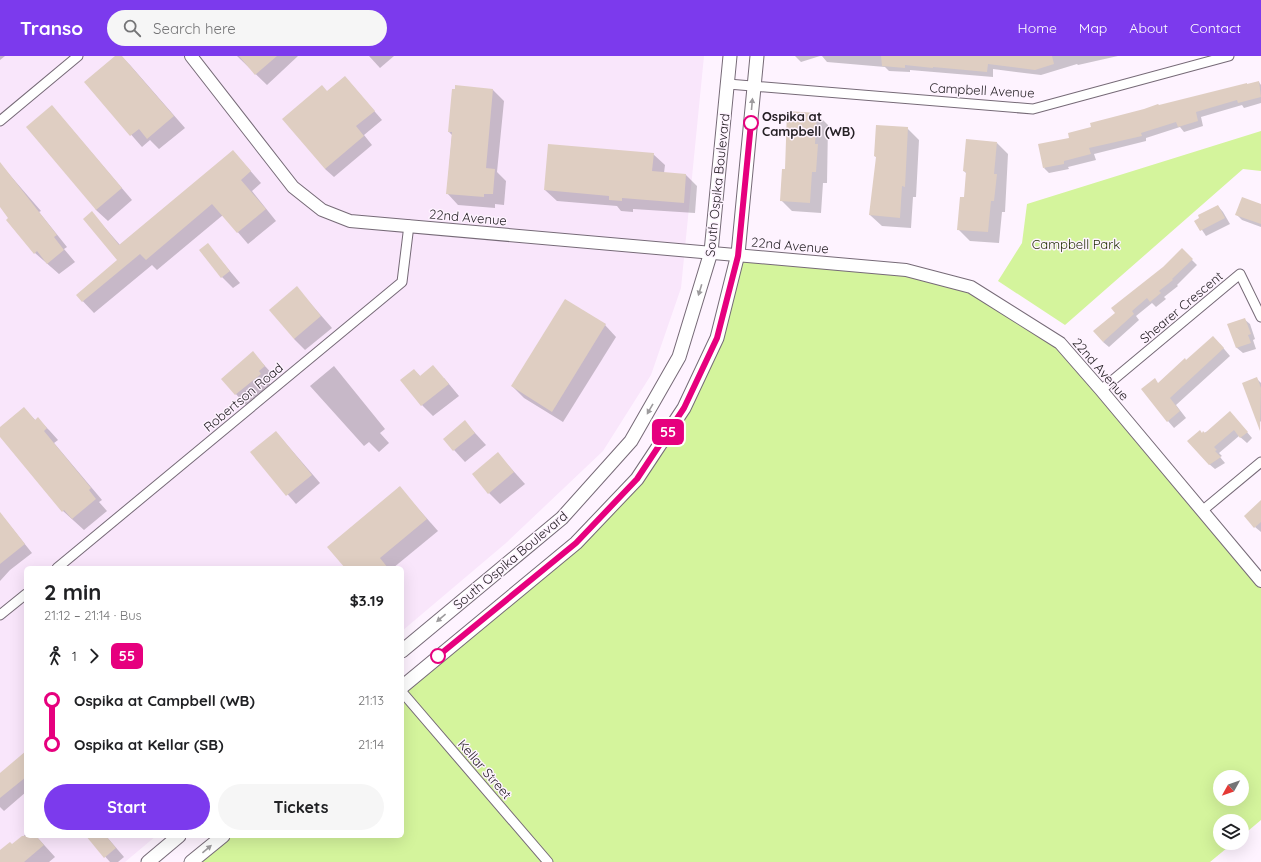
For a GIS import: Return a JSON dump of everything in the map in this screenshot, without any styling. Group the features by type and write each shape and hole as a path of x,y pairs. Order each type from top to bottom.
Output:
{"main road":[{"name":"South Ospika Boulevard","path":"404,649 562,518 631,441 679,357 711,252 730,56"},
{"name":"South Ospika Boulevard","path":"404,685 576,543 637,479 684,408 717,338 738,254 757,56"},
{"path":"148,862 177,838"},
{"path":"191,862 221,838"}],"street":[{"path":"0,121 78,56"},
{"name":"22nd Avenue","path":"191,56 293,187 322,210 350,220 906,270 971,287 1060,344 1101,390 1261,581"},
{"name":"Campbell Avenue","path":"728,84 1033,108 1229,56"},
{"name":"Robertson Road","path":"59,566 402,282 409,226"},
{"name":"Shearer Crescent","path":"1101,390 1240,274 1261,317"},
{"path":"1202,511 1261,462"},
{"path":"0,615 24,596"},
{"name":"Kellar Street","path":"404,694 548,862"}],"shaded area":[{"path":"0,56 704,56 681,288 651,375 603,451 506,543 404,629 404,566 24,566 24,838 154,838 125,862 0,862"}],"green space":[{"name":"Campbell Park","path":"1261,131 1261,171 1243,169 1065,325 998,281 1022,243 1027,204"},
{"path":"738,258 934,274 1042,330 1261,580 1261,820 1249,830 1249,814 1213,814 1213,850 1225,850 1210,862 194,862 223,838 404,838 404,687 564,550 631,480 708,363"}],"building":[{"path":"115,56 122,56 174,116 147,139 139,129 130,136 84,82"},
{"path":"239,56 277,56 255,75"},
{"path":"881,56 1052,56 1054,64 1035,70 988,64 987,72 905,65 905,68 882,66"},
{"path":"345,76 375,111 356,126 364,136 325,169 282,119 322,85 327,91"},
{"path":"1259,81 1261,97 1238,103 1237,100 1196,112 1198,121 1178,127 1176,122 1141,133 1142,136 1089,148 1091,154 1064,161 1064,164 1043,168 1038,144 1069,138 1068,133 1091,127 1090,123 1158,104"},
{"path":"455,85 493,89 486,168 495,169 493,194 484,194 484,197 446,194 452,132 448,132 452,89 455,89"},
{"path":"52,105 122,188 96,210 26,127"},
{"path":"787,111 817,113 815,144 818,144 816,172 812,172 810,203 780,201 782,169 785,169"},
{"path":"876,125 908,127 905,187 902,186 900,218 869,215 876,157 874,156"},
{"path":"966,139 997,142 994,174 997,174 994,201 991,201 988,232 957,230 960,197 964,197 966,172 963,171"},
{"path":"548,144 654,153 652,171 686,174 684,203 622,198 622,201 609,200 609,196 544,190"},
{"path":"233,150 251,171 241,180 266,209 237,233 212,204 146,260 140,254 82,302 76,295 117,260 83,219 92,211 119,245"},
{"path":"0,162 57,235 54,237 64,250 47,264 37,251 34,254 6,220 8,218 0,207"},
{"path":"1242,197 1261,204 1261,224 1235,215"},
{"path":"1218,205 1225,218 1200,231 1194,221 1199,218 1198,215"},
{"path":"208,243 230,271 221,278 199,250"},
{"path":"1182,248 1193,259 1172,279 1173,280 1159,291 1161,293 1150,302 1147,298 1132,311 1134,314 1103,342 1093,331 1115,313 1111,308 1163,267"},
{"path":"297,286 321,316 294,339 269,310"},
{"path":"565,299 606,324 552,412 511,386"},
{"path":"1245,318 1251,334 1248,335 1251,343 1236,348 1227,324"},
{"path":"1213,336 1224,348 1170,398 1180,411 1167,422 1141,389 1155,378 1158,383 1185,358 1186,360"},
{"path":"253,351 265,366 259,371 261,374 235,395 221,379"},
{"path":"433,365 449,384 421,406 400,380 414,369 420,376"},
{"path":"1257,377 1261,388 1260,431 1242,383"},
{"path":"24,407 35,420 38,417 47,428 44,431 91,488 89,490 96,499 72,519 64,510 62,512 0,437 0,427"},
{"path":"1230,411 1248,432 1240,438 1234,430 1214,447 1217,450 1215,451 1221,457 1209,465 1187,441 1200,430 1202,433 1203,431 1205,433"},
{"path":"465,420 475,433 453,451 443,439"},
{"path":"276,431 312,475 286,496 250,452"},
{"path":"498,452 514,472 488,494 472,474"},
{"path":"400,486 427,519 380,558 386,566 343,566 327,547"},
{"path":"1261,500 1261,522 1254,528 1244,516"},
{"path":"0,512 25,544 0,564"},
{"path":"24,753 24,779 0,798 0,773"},
{"path":"24,836 24,838 38,838 44,845 24,862 0,862 0,850 10,842 12,844"},
{"path":"88,838 108,838 116,848 104,858"}],"bus line":[{"name":"55","path":"438,656 576,543 637,479 684,408 717,338 738,256 751,123"}],"place":[{"name":"Ospika at Campbell (WB)","path":"751,123"}]}
